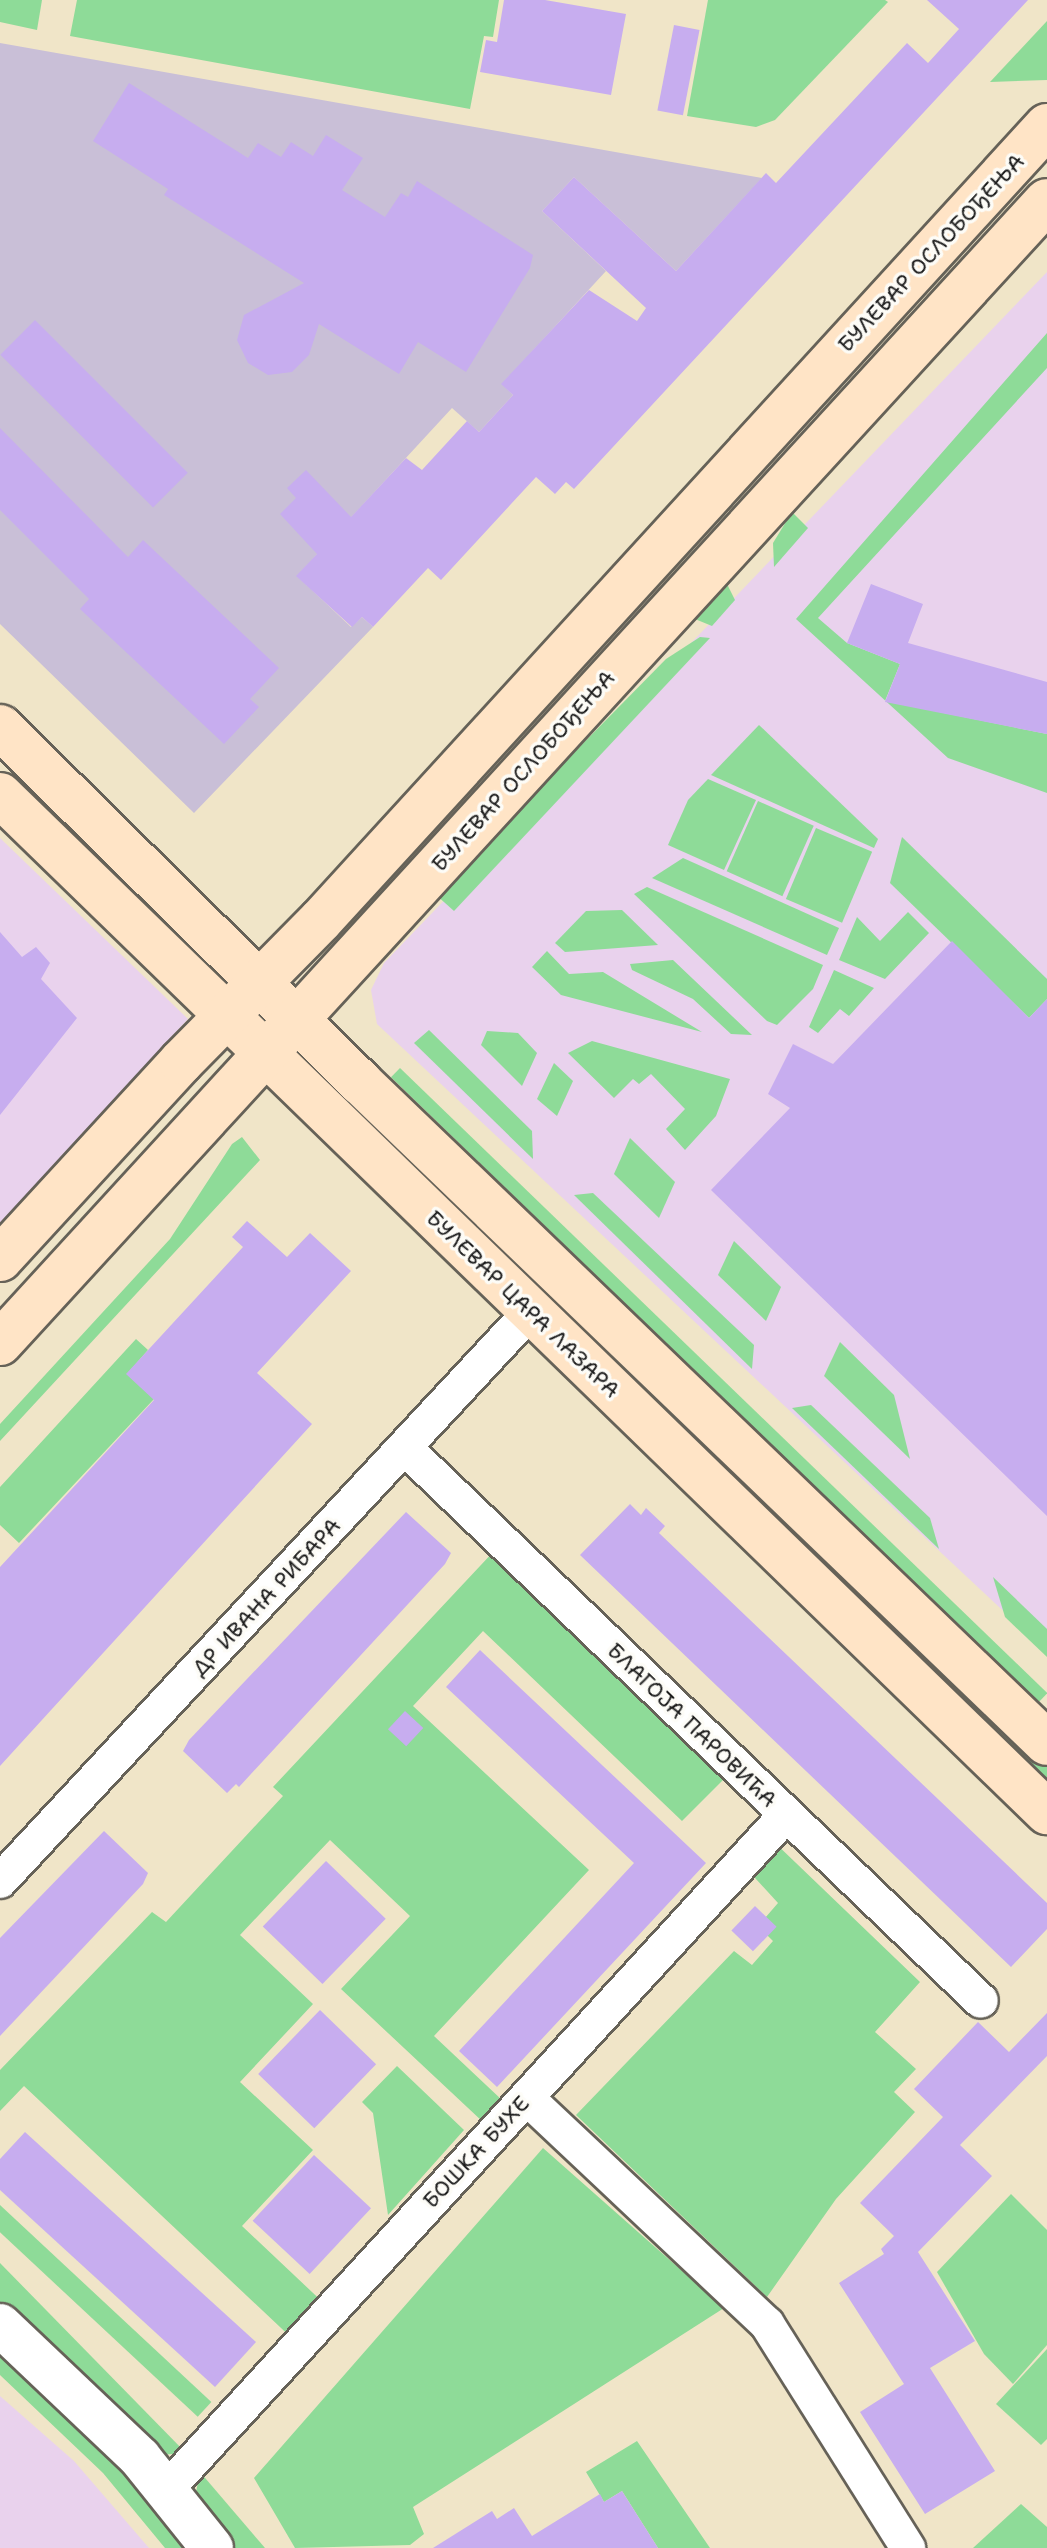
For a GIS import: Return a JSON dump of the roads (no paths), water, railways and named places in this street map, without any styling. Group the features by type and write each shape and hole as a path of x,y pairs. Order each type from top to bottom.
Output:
{"main road":[{"name":"БУЛЕВАР ОСЛОБОЂЕЊА","path":"0,1259 1047,126"},
{"name":"БУЛЕВАР ОСЛОБОЂЕЊА","path":"0,1343 1047,201"},
{"path":"0,727 297,1019 1047,1743"},
{"name":"БУЛЕВАР ЦАРА ЛАЗАРА","path":"0,795 1047,1812"}],"street":[{"name":"ДР ИВАНА РИБАРА","path":"0,1881 531,1311"},
{"name":"БЛАГОЈА ПАРОВИЋА","path":"405,1448 981,2001"},
{"name":"БОШКА БУХЕ","path":"167,2489 786,1815"},
{"path":"527,2098 767,2324 908,2548"},
{"path":"0,2325 86,2402 167,2489 212,2548"}]}
